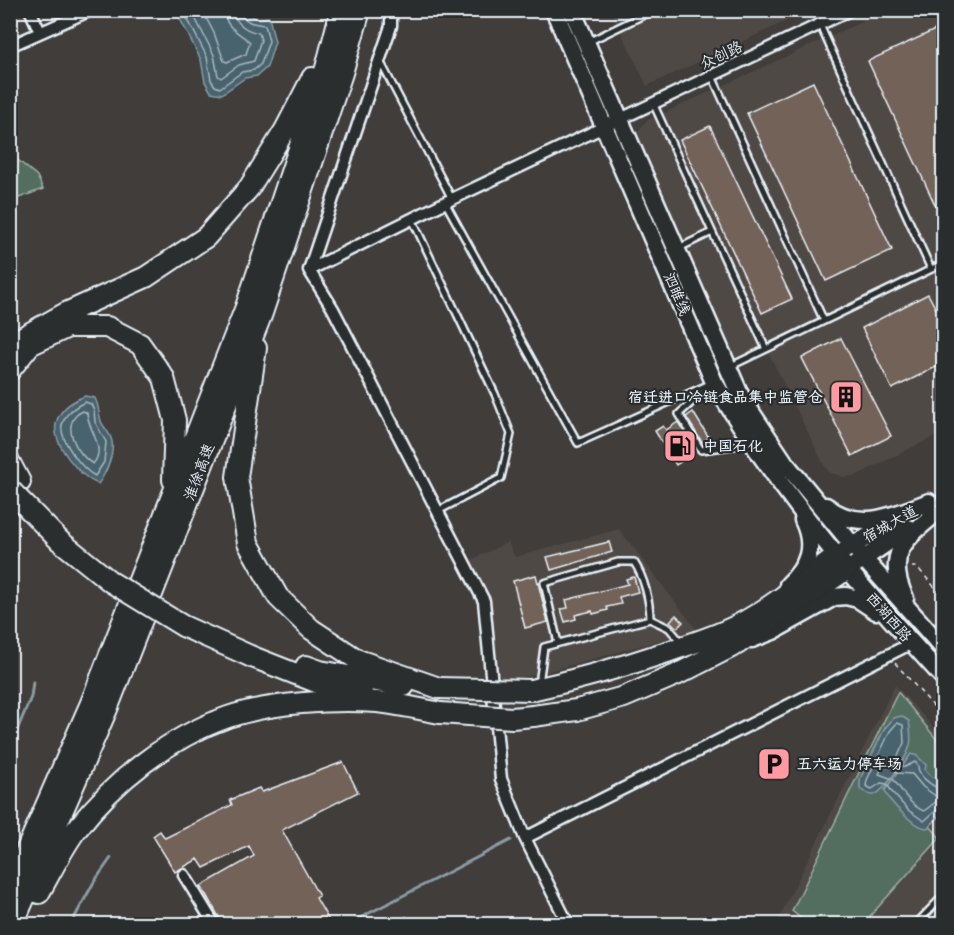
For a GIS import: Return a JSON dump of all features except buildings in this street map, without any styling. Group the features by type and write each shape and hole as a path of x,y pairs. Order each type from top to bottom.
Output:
{"highway":[{"name":"淮徐高速","path":"10,888 91,703 246,307 326,68 332,42 353,12"},
{"name":"淮徐高速","path":"13,924 106,709 262,313 342,73 353,12"},
{"path":"10,350 21,338 66,313 146,277 206,237 249,188 285,130 332,42"},
{"path":"262,313 237,477 248,543 278,597 311,629 358,660 439,688"},
{"path":"10,370 30,345 68,327 107,327 140,344 164,378 176,420 173,495"},
{"path":"10,463 15,486 60,541 111,582 183,626 249,651 329,687 399,699 440,713"},
{"path":"23,924 51,870 76,831 114,788 156,753 228,717 265,709 320,702 377,702 440,713 512,718 577,710 624,697 675,675 736,635 766,609 850,557"},
{"path":"249,651 320,671 402,686 535,689 615,669 684,646 736,635"}],"main road":[{"name":"泗睢线","path":"554,10 604,126 728,368 741,398 785,463 810,494 850,557"},
{"name":"泗睢线","path":"572,10 620,119 714,382 792,498 850,557"},
{"path":"810,494 833,512 856,521 868,521 938,505"},
{"path":"736,635 805,565 810,541 808,531 792,498"},
{"path":"917,619 898,585 895,572 902,545 938,505"},
{"name":"宿城大道","path":"850,557 938,505"},
{"name":"西湖西路","path":"850,557 917,619 944,649"},
{"name":"西湖西路","path":"850,557 907,638 944,678"},
{"path":"736,635 773,631 834,597 846,596 858,599 870,606 907,638"}],"street":[{"path":"30,10 40,32"},
{"path":"10,46 91,10"},
{"path":"391,10 391,26 309,270 333,309 484,601 501,779 525,838 568,924"},
{"name":"众创路","path":"309,270 448,200 850,10"},
{"path":"525,838 889,655 907,638"},
{"path":"184,875 214,924"}],"lane":[{"path":"586,43 654,10"},
{"path":"820,25 931,269"},
{"path":"379,60 448,200 578,443 714,382"},
{"path":"712,76 824,321"},
{"path":"653,103 766,349"},
{"path":"412,219 495,394 511,434 501,478 438,511"},
{"path":"669,253 712,232"},
{"path":"728,368 944,262"},
{"path":"714,382 679,414 701,450 753,443"},
{"path":"558,643 544,583 618,562 634,562 640,571 650,610 650,620"},
{"path":"535,689 544,646 650,620 669,628 684,646"},
{"path":"916,924 944,895"}],"path":[{"path":"896,567 917,567 944,598"},
{"path":"889,655 944,718"}],"shaded area":[{"path":"611,11 808,11 647,86"},
{"path":"885,11 943,11 943,432 855,476 843,477 829,472 824,465 769,354 747,364 727,359 635,142 638,131 646,121"},
{"path":"619,529 697,630 535,675 508,679 500,677 490,602 471,560 508,542 515,557"},
{"path":"895,685 943,738 943,924 776,924"}],"green space":[{"path":"10,150 13,156 37,176 43,189 11,201"},
{"path":"898,692 943,747 943,813 930,826 940,838 863,924 808,924 792,911"}],"water":[{"path":"176,11 243,11 257,19 269,17 275,42 267,67 257,76 245,78 222,94 211,92 205,82 201,60"},
{"path":"85,396 95,398 101,421 112,443 109,462 98,484 83,474 69,459 58,441 56,432 56,424 63,410"},
{"path":"901,716 909,721 911,740 908,750 883,788 873,795 868,794 860,789 860,779 885,728 894,718"},
{"path":"911,754 917,756 926,765 925,770 932,777 937,778 943,787 943,811 928,828 916,824 903,814 885,790"}],"waterway":[{"path":"10,747 31,697 33,682"},
{"path":"348,924 511,840"},
{"path":"71,924 94,882 111,858"},
{"path":"406,917 411,924"}],"place":[{"name":"宿迁进口冷链食品集中监管仓","path":"846,397"},
{"name":"中国石化","path":"680,446"},
{"name":"五六运力停车场","path":"774,764"}]}
